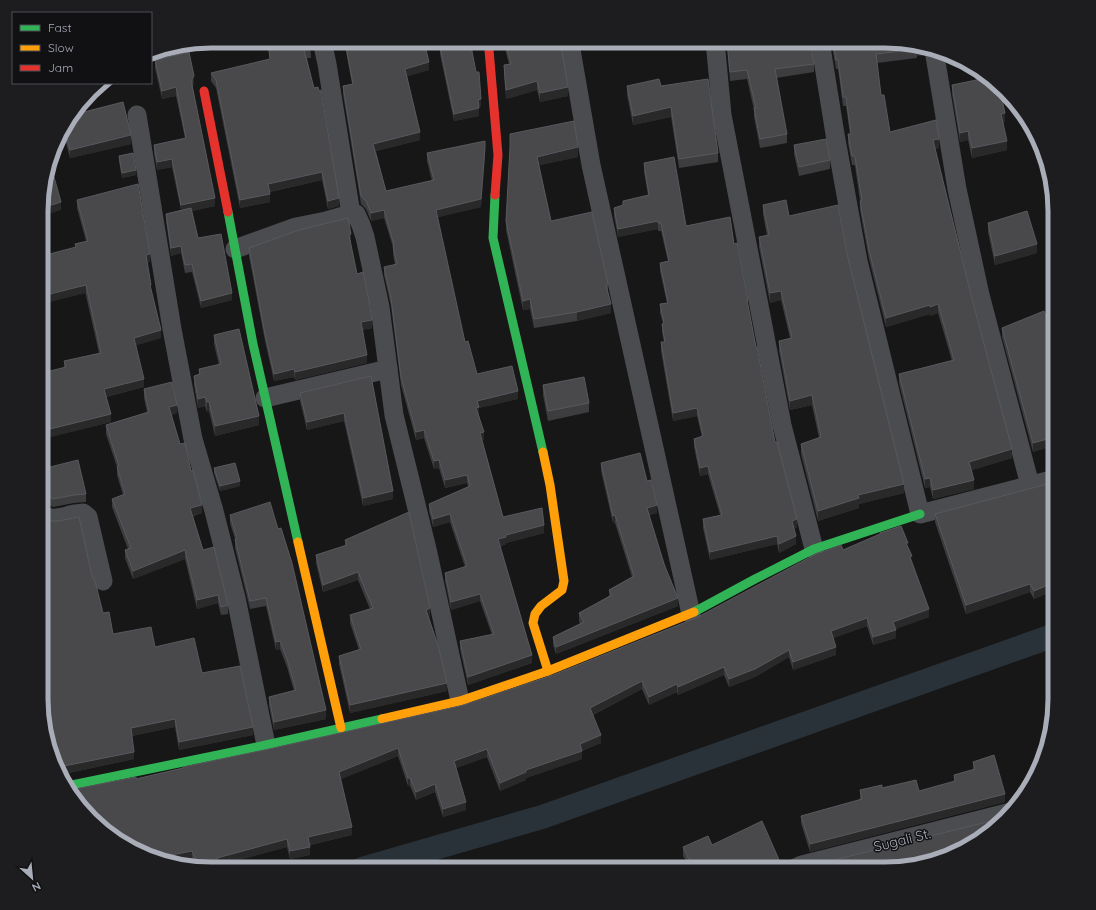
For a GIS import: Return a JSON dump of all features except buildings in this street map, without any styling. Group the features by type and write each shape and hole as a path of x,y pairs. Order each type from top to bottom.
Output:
{"street":[{"path":"324,48 351,214"},
{"path":"571,48 591,165 691,614"},
{"path":"716,48 722,115 782,425 814,549"},
{"path":"821,48 858,261 920,514"},
{"path":"489,50 498,155 493,238 522,355 550,485 564,581 562,590 541,606 535,614 533,623 548,671"},
{"path":"935,56 957,189 978,288 1030,486"},
{"path":"204,91 253,344 341,728"},
{"path":"137,115 172,329 192,431 236,598 266,745"},
{"path":"235,249 296,227 356,214 366,238 380,307 394,415 427,550 460,701"},
{"path":"265,398 388,369"},
{"path":"72,785 266,745 460,701 548,671 691,614 814,549 920,514 1048,481"},
{"path":"48,517 56,519 83,513 88,516 103,581"},
{"name":"Sugali St.","path":"814,862 999,815"}],"waterway":[{"path":"386,862 542,817 1048,637"}],"traffic: fast":[{"path":"495,195 493,238 543,452"},
{"path":"228,212 253,344 298,542"},
{"path":"694,612 814,549 920,514"},
{"path":"72,785 266,745 382,719"}],"traffic: slow":[{"path":"543,452 550,485 564,581 562,590 541,606 535,614 533,623 548,671"},
{"path":"298,542 341,728"},
{"path":"382,719 460,701 548,671 694,612"}],"traffic: jam":[{"path":"489,50 498,155 495,195"},
{"path":"204,91 228,212"}]}
